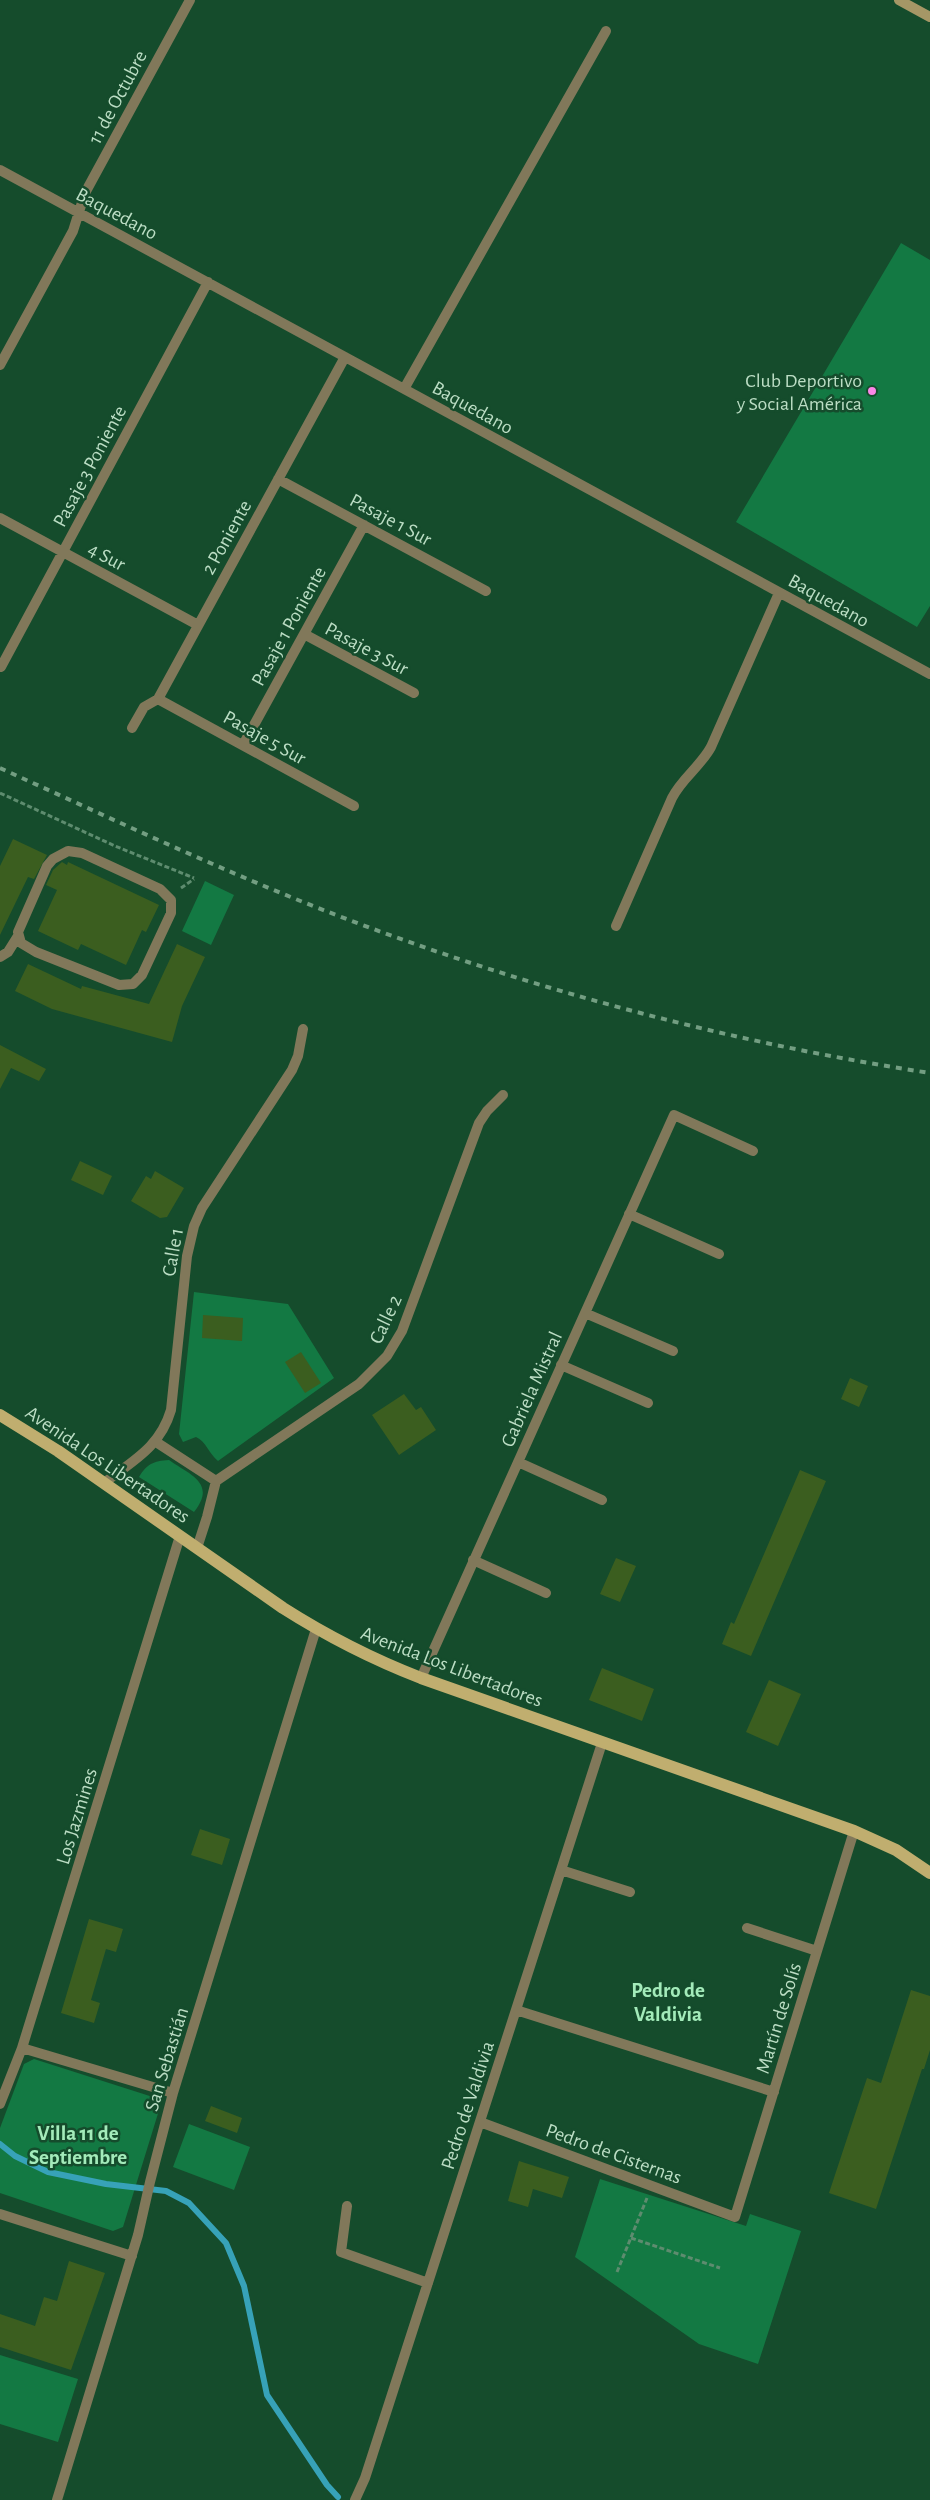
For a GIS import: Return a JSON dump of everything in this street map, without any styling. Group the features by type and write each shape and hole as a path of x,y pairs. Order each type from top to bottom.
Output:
{"main road":[{"name":"Avenida Los Libertadores","path":"0,1415 51,1446 316,1630 369,1657 420,1678 854,1830 896,1850 930,1873"}],"street":[{"name":"11 de Octubre","path":"0,365 73,231 85,192 190,0"},
{"path":"899,0 930,17"},
{"path":"404,389 606,31"},
{"name":"Baquedano","path":"0,170 930,674"},
{"name":"Pasaje 3 Poniente","path":"1,667 208,282"},
{"name":"2 Poniente","path":"132,728 144,707 158,699 345,357"},
{"name":"Pasaje 1 Sur","path":"278,479 486,591"},
{"name":"4 Sur","path":"0,518 198,625"},
{"name":"Pasaje 1 Poniente","path":"243,745 364,525"},
{"path":"616,926 672,798 682,780 703,760 711,747 779,593"},
{"name":"Pasaje 3 Sur","path":"304,634 414,693"},
{"name":"Pasaje 5 Sur","path":"158,699 354,806"},
{"path":"0,957 8,952 18,936 20,926 47,866 60,854 68,851 82,853 160,889 169,897 172,907 171,913 142,975 138,981 126,986 36,952 20,943 18,936"},
{"name":"Calle 1","path":"104,1483 156,1442 164,1430 171,1410 187,1256 194,1226 202,1208 292,1070 298,1056 303,1029"},
{"name":"Calle 2","path":"216,1481 359,1384 387,1356 402,1331 479,1123 487,1111 503,1095"},
{"name":"Gabriela Mistral","path":"420,1678 674,1115 753,1151"},
{"path":"629,1214 719,1254"},
{"path":"585,1313 673,1351"},
{"path":"561,1365 648,1403"},
{"path":"156,1442 216,1481 207,1517 196,1548"},
{"path":"518,1462 602,1500"},
{"name":"Los Jazmines","path":"0,2104 22,2048 180,1536"},
{"path":"473,1560 546,1593"},
{"name":"San Sebastián","path":"57,2500 132,2256 173,2094 316,1630"},
{"name":"Pedro de Valdivia","path":"355,2500 366,2478 602,1742"},
{"name":"Martín de Solís","path":"735,2217 854,1830"},
{"path":"561,1870 630,1892"},
{"path":"747,1928 818,1951"},
{"path":"516,2010 774,2092"},
{"path":"22,2048 173,2094"},
{"name":"Pedro de Cisternas","path":"480,2122 735,2217"},
{"path":"347,2206 341,2252 428,2282"},
{"path":"0,2214 132,2256"}],"path":[{"path":"0,793 115,846 194,878"},
{"path":"617,2272 652,2186"},
{"path":"631,2238 720,2268"}],"green space":[{"name":"Club Deportivo y Social América","path":"901,243 930,260 930,606 917,627 736,522"},
{"path":"205,881 234,895 211,945 182,931"},
{"path":"194,1292 288,1304 334,1378 218,1461 199,1439 196,1437 183,1442 179,1434"},
{"path":"169,1460 192,1475 202,1487 203,1494 194,1512 139,1477 151,1464"},
{"path":"34,2059 156,2098 160,2107 123,2227 113,2231 0,2193 0,2128 24,2064"},
{"path":"189,2124 250,2147 234,2190 173,2167"},
{"path":"600,2179 746,2226 750,2214 801,2231 758,2364 699,2344 575,2257"},
{"path":"0,2355 78,2379 58,2442 0,2424"}],"building":[{"path":"13,839 47,855 34,879 28,877 0,935 0,866"},
{"path":"62,862 67,865 68,862 159,905 146,932 142,930 126,965 81,944 78,950 38,931 57,890 46,885 53,870"},
{"path":"177,944 205,957 182,1006 172,1042 52,1009 15,991 28,964 81,989 82,986 149,1004"},
{"path":"0,1045 46,1069 39,1081 11,1068 0,1089"},
{"path":"80,1161 112,1176 103,1195 71,1180"},
{"path":"155,1171 184,1188 167,1217 160,1218 131,1201 146,1176 151,1179"},
{"path":"203,1315 243,1318 242,1341 202,1338"},
{"path":"301,1352 321,1383 305,1393 285,1362"},
{"path":"850,1378 868,1386 859,1407 841,1399"},
{"path":"404,1394 416,1410 421,1407 436,1430 399,1455 372,1415"},
{"path":"800,1470 826,1481 751,1656 722,1644 731,1622 734,1624"},
{"path":"616,1558 636,1566 620,1602 600,1594"},
{"path":"602,1668 654,1689 642,1721 589,1700"},
{"path":"769,1680 801,1694 778,1746 746,1732"},
{"path":"200,1829 230,1839 222,1865 191,1855"},
{"path":"89,1919 123,1929 116,1952 106,1949 91,2000 100,2003 94,2023 61,2013"},
{"path":"911,1990 930,1996 930,2050 876,2209 829,2193 867,2078 881,2083"},
{"path":"211,2106 242,2118 237,2133 205,2121"},
{"path":"519,2161 569,2177 562,2198 533,2189 528,2207 508,2201"},
{"path":"69,2261 105,2273 71,2370 0,2347 0,2314 35,2326 44,2297 57,2301"}],"waterway":[{"path":"0,2144 15,2156 48,2172 106,2184 166,2191 189,2203 226,2243 244,2286 267,2395 327,2485 338,2497"}],"railway":[{"path":"0,768 148,836 298,900 452,957 530,982 688,1025 849,1059 930,1073"}],"place":[{"name":"Club Deportivo y Social América","path":"872,391"}],"district":[{"name":"Pedro de Valdivia","path":"668,2002"},
{"name":"Villa 11 de Septiembre","path":"78,2145"}]}
